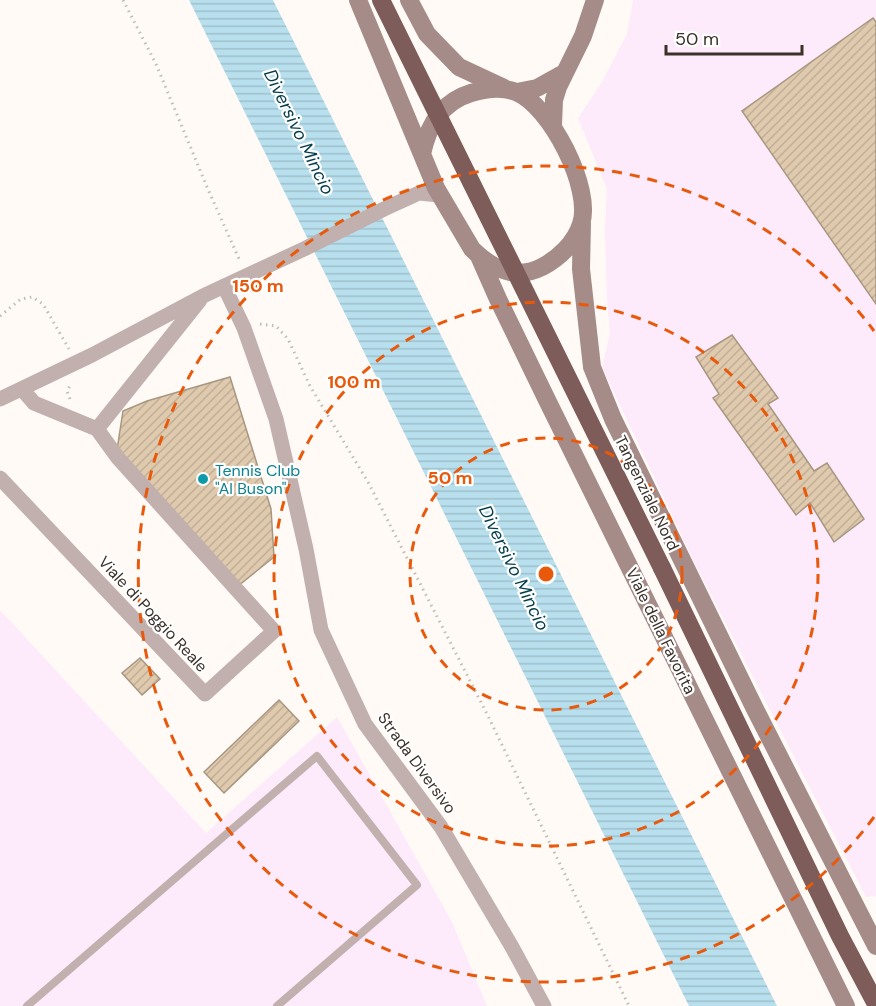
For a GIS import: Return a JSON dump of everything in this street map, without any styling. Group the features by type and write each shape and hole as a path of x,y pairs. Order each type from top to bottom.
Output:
{"highway":[{"name":"Tangenziale Nord","path":"381,0 662,567 840,936 876,1004"}],"main road":[{"path":"358,0 428,172 439,195 472,249 479,256 489,265 507,272 538,269 563,252 582,223"},
{"path":"409,0 427,34 459,67 535,104 553,125 578,181 583,211 581,269 592,368 613,419 754,709 876,946"},
{"path":"553,125 554,100 564,73 583,36 595,0"},
{"path":"422,154 427,133 432,124 444,108 452,102 490,89 511,91 537,88 564,73"},
{"name":"Viale della Favorita","path":"479,256 543,392 846,1006"}],"street":[{"path":"419,193 425,184 428,172"},
{"path":"0,399 81,368 203,296 384,209 419,193 439,195"},
{"name":"Strada Diversivo","path":"224,286 244,328 276,419 306,549 321,630 365,724 441,827 544,1006"},
{"path":"22,389 34,403 97,429 203,296"},
{"name":"Viale di Poggio Reale","path":"0,478 204,694 274,632 118,458 97,429"}],"lane":[{"path":"27,1006 317,756 417,885 277,1006"}],"path":[{"path":"123,0 156,64 207,187 247,275"},
{"path":"0,316 21,299 32,297 43,304 81,368 67,391 69,398 76,405"},
{"path":"244,328 257,323 276,326 288,339 310,386 368,482 427,593 629,1006"}],"shaded area":[{"path":"633,0 876,0 876,896 866,897 693,560 602,367 610,334 605,228 607,189 578,118 602,82 627,34"},
{"path":"0,610 206,833 337,717 452,922 487,1006 0,1006"}],"water":[{"name":"Diversivo Mincio","path":"189,0 273,0 777,1006 689,1006"}],"building":[{"path":"873,18 876,22 876,304 742,111"},
{"path":"732,335 778,398 768,404 814,471 827,463 864,519 834,542 810,503 796,515 713,398 719,394 696,357"},
{"name":"Tennis Club \"Al Buson\"","path":"230,377 271,509 274,557 238,586 117,450 123,411 147,401"},
{"path":"140,658 160,679 142,695 122,673"},
{"path":"279,700 299,721 224,793 204,772"}],"place":[{"name":"Tennis Club \"Al Buson\"","path":"203,479"}]}
